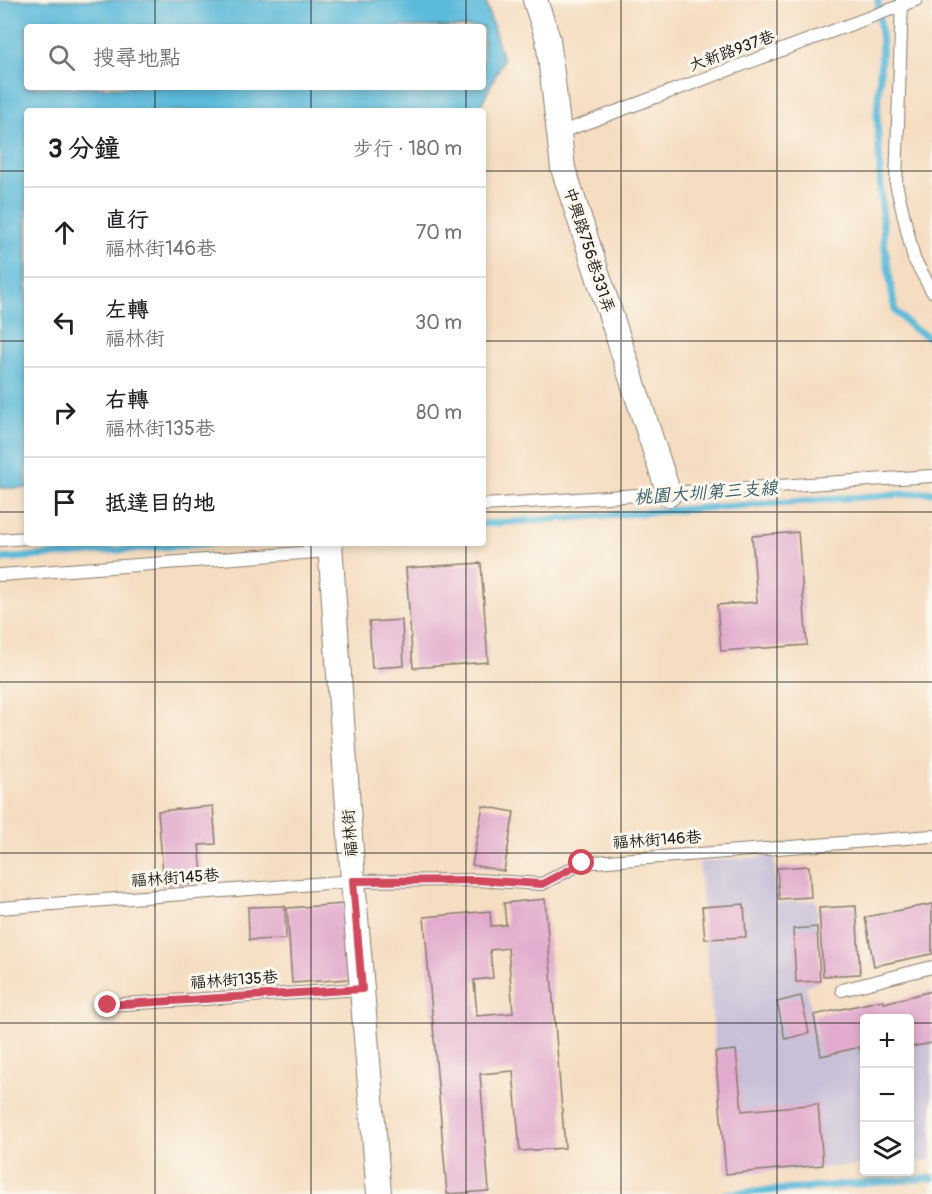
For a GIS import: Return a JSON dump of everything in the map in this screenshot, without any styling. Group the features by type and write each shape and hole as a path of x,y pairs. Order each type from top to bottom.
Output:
{"street":[{"name":"中興路756巷331弄","path":"536,0 548,39 562,168 669,494"},
{"name":"福林街","path":"330,547 353,881 379,1194"}],"lane":[{"name":"大新路937巷","path":"559,133 902,3 916,0"},
{"path":"902,3 896,184 914,259 932,291"},
{"path":"486,505 932,476"},
{"path":"0,540 24,537"},
{"path":"0,575 330,547"},
{"name":"福林街146巷","path":"353,881 476,880 542,884 582,863 932,837"},
{"name":"福林街145巷","path":"0,908 353,881"},
{"path":"842,990 932,967"},
{"name":"福林街135巷","path":"108,1005 362,989"}],"shaded area":[{"path":"774,856 777,903 816,900 820,981 806,986 821,1056 860,1047 860,1165 726,1174 699,862"},
{"path":"932,1042 932,1161 914,1162 914,1046"}],"water":[{"path":"3,0 485,0 503,60 479,108 24,108 24,488 0,488 0,2"}],"building":[{"path":"798,532 807,645 721,651 717,605 757,602 752,536"},
{"path":"481,563 488,662 413,668 406,568"},
{"path":"402,620 404,666 372,668 369,622"},
{"path":"213,806 216,844 199,845 203,883 164,886 158,811"},
{"path":"483,806 514,812 504,871 472,865"},
{"path":"809,866 811,897 779,899 777,868"},
{"path":"545,899 565,1148 520,1151 513,1071 480,1074 489,1191 447,1194 424,917 490,911 491,926 506,925 504,903","holes":["508,948 513,1013 477,1016 474,980 493,978 490,950"]},
{"path":"344,904 349,979 292,983 287,908"},
{"path":"744,904 746,937 705,939 702,907"},
{"path":"932,904 932,954 874,966 865,917"},
{"path":"285,906 286,939 249,940 248,907"},
{"path":"856,906 860,974 823,976 819,908"},
{"path":"817,927 820,981 796,982 793,929"},
{"path":"932,991 932,1043 914,1046 914,1014 860,1014 860,1047 821,1056 814,1015 883,1000 884,1003"},
{"path":"801,996 809,1033 785,1039 777,1002"},
{"path":"736,1050 742,1111 818,1104 823,1165 726,1174 715,1052"}],"waterway":[{"path":"878,0 882,45 877,116 884,242 895,311 913,328 932,339"},
{"name":"桃園大圳第三支線","path":"486,524 932,492"},
{"name":"桃園大圳第三支線","path":"0,559 171,546"},
{"path":"727,1194 932,1178"}],"route":[{"path":"108,1005 362,989 353,881 476,880 542,884 582,863"}]}
